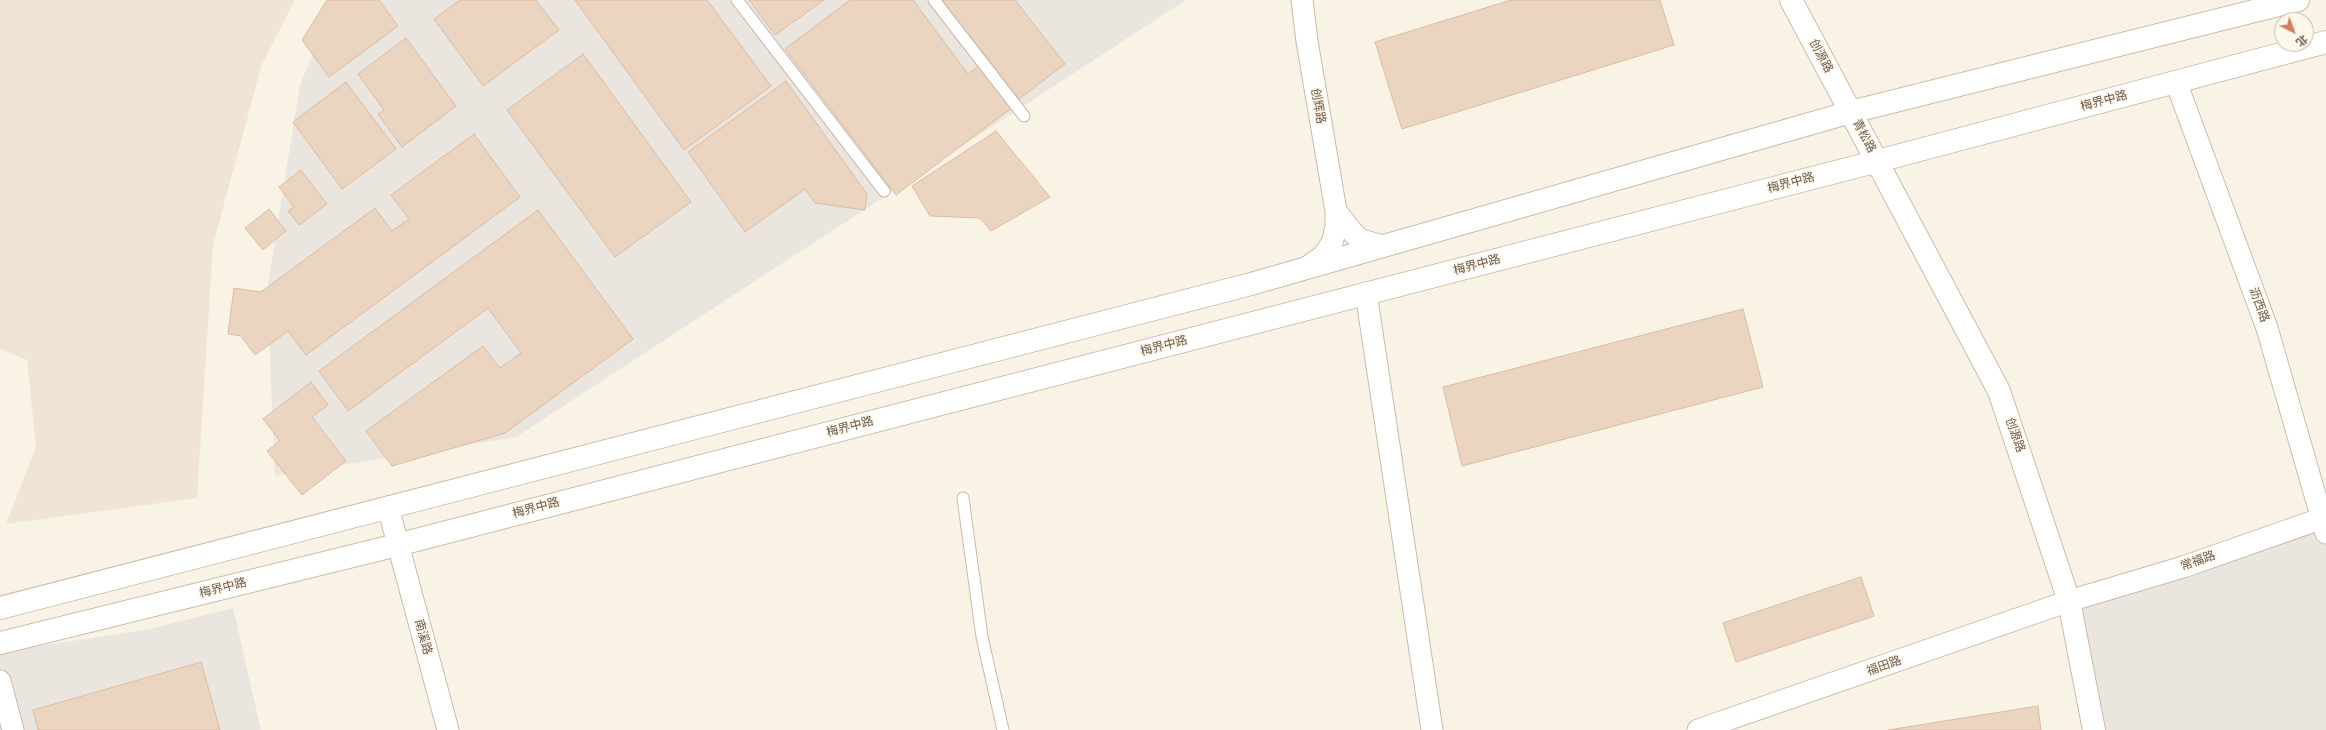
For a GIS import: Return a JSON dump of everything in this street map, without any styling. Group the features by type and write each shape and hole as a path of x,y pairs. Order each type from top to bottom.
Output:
{"main road":[{"name":"创源路","path":"1791,0 1851,112"},
{"path":"0,608 1306,268 1851,112 2298,0"},
{"name":"梅界中路","path":"0,643 398,545 1878,161 2326,42"},
{"name":"青松路","path":"1851,112 1878,161"},
{"name":"创源路","path":"1878,161 2000,391 2069,601 2094,730"}],"street":[{"name":"创辉路","path":"1302,0 1307,41 1336,211 1336,228 1332,243 1323,256 1306,268"},
{"name":"沥西路","path":"2176,82 2267,328 2325,523"},
{"path":"1336,211 1361,240 1383,246"},
{"path":"1366,293 1432,730"},
{"name":"南溪路","path":"388,507 448,730"},
{"name":"常福路","path":"2069,601 2325,523"},
{"name":"福田路","path":"1698,730 2069,601"},
{"path":"0,681 13,730"}],"lane":[{"path":"737,0 884,191"},
{"path":"934,0 1024,116"},
{"path":"963,498 982,637 1003,730"}],"shaded area":[{"path":"0,0 295,0 262,64 213,245 197,498 6,524 36,447 27,360 0,349"},
{"path":"335,0 1186,0 516,437 275,476 267,290 300,85"},
{"path":"2322,519 2326,535 2326,730 2094,730 2070,601"},
{"path":"233,608 261,730 0,730 0,649 27,648 150,629"}],"building":[{"path":"327,0 379,0 398,26 329,77 302,40"},
{"path":"460,0 536,0 559,30 483,86 434,19"},
{"path":"575,0 707,0 771,86 684,150"},
{"path":"749,0 824,0 775,35"},
{"path":"850,0 913,0 968,74 981,64 1014,106 896,195 785,49"},
{"path":"942,0 1015,0 1065,64 1019,99"},
{"path":"1511,0 1660,0 1674,45 1402,129 1375,42"},
{"path":"406,38 456,106 402,147 378,114 384,110 358,74"},
{"path":"583,54 691,202 615,257 507,110"},
{"path":"786,81 867,194 865,210 815,203 805,189 745,232 688,152"},
{"path":"346,82 396,149 342,189 293,122"},
{"path":"996,131 1050,197 991,231 980,218 930,216 912,186"},
{"path":"474,134 520,197 306,355 288,331 255,355 241,336 228,334 234,288 261,292 375,208 392,231 409,219 391,195"},
{"path":"301,170 327,204 299,225 288,211 294,207 279,187"},
{"path":"269,209 286,231 263,250 245,228"},
{"path":"538,210 633,339 505,433 392,466 366,431 483,346 500,368 521,353 488,308 348,411 319,371"},
{"path":"1743,309 1763,387 1462,466 1443,387"},
{"path":"311,382 328,405 312,417 346,461 302,495 267,451 280,441 263,419"},
{"path":"1861,577 1874,616 1736,662 1723,623"},
{"path":"201,662 220,730 38,730 33,710"},
{"path":"2038,706 2041,730 1888,730"}]}
